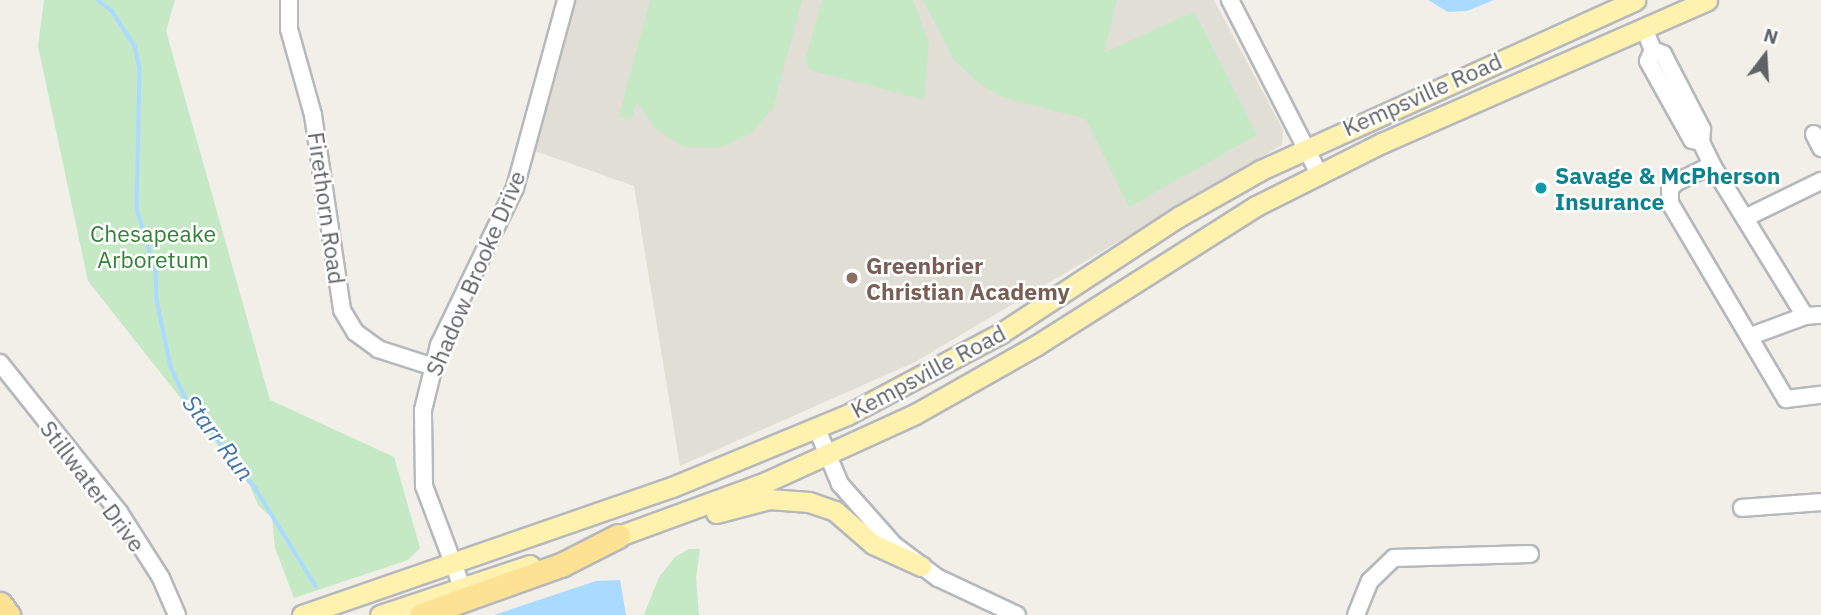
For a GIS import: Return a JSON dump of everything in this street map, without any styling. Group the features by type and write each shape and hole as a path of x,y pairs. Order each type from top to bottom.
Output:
{"highway":[{"path":"421,615 561,565 618,536"},
{"path":"0,604 8,615"}],"main road":[{"name":"Kempsville Road","path":"302,615 672,488 817,429 960,357 1180,216 1306,147 1635,0"},
{"name":"Kempsville Road","path":"380,615 660,522 826,456 977,381 1204,236 1319,174 1707,0"},
{"path":"660,522 769,499 797,499 835,511 873,544 921,566"}],"street":[{"name":"Firethorn Road","path":"289,0 289,29 313,115 342,310 355,332 378,349 431,366"},
{"name":"Shadow Brooke Drive","path":"462,587 430,511 422,472 422,410 431,366 515,188 566,0"},
{"path":"1230,0 1319,174"},
{"path":"1644,28 1653,50 1648,61 1692,140 1701,142 1712,166 1745,218 1813,315 1751,336"},
{"path":"1712,166 1675,183 1670,189 1670,203 1786,399 1821,395"},
{"path":"1745,218 1821,181"},
{"name":"Stillwater Drive","path":"0,363 119,512 161,578 177,615"},
{"path":"817,429 826,456 856,506 921,566 1017,615"},
{"path":"1742,508 1821,502"},
{"path":"1356,615 1370,581 1394,558 1530,554"}],"shaded area":[{"name":"Greenbrier Christian Academy","path":"577,0 1214,0 1283,130 1282,145 915,362 680,466 634,186 535,151"}],"green space":[{"name":"Chesapeake Arboretum","path":"44,0 175,0 166,31 270,400 394,457 420,548 408,560 294,598 275,548 272,518 258,505 250,486 88,281 38,46"},
{"path":"650,0 802,0 773,108 750,134 719,148 683,147 655,128 637,102 631,119 619,116"},
{"path":"822,0 913,0 929,43 924,100 810,70 805,61"},
{"path":"923,0 1117,0 1104,53 1194,11 1257,135 1129,207 1086,119 1002,97 980,84 954,60"},
{"path":"689,549 700,549 696,578 699,615 644,615 659,577 675,557"}],"water":[{"path":"1428,0 1494,0 1467,11 1448,12"},
{"path":"620,580 626,615 494,615 596,581"}],"waterway":[{"name":"Starr Run","path":"98,0 112,11 135,46 140,69 137,209 156,271 157,300 171,367 185,397 256,489 316,586"}],"place":[{"name":"Savage & McPherson Insurance","path":"1541,188"},
{"name":"Greenbrier Christian Academy","path":"852,278"}]}
